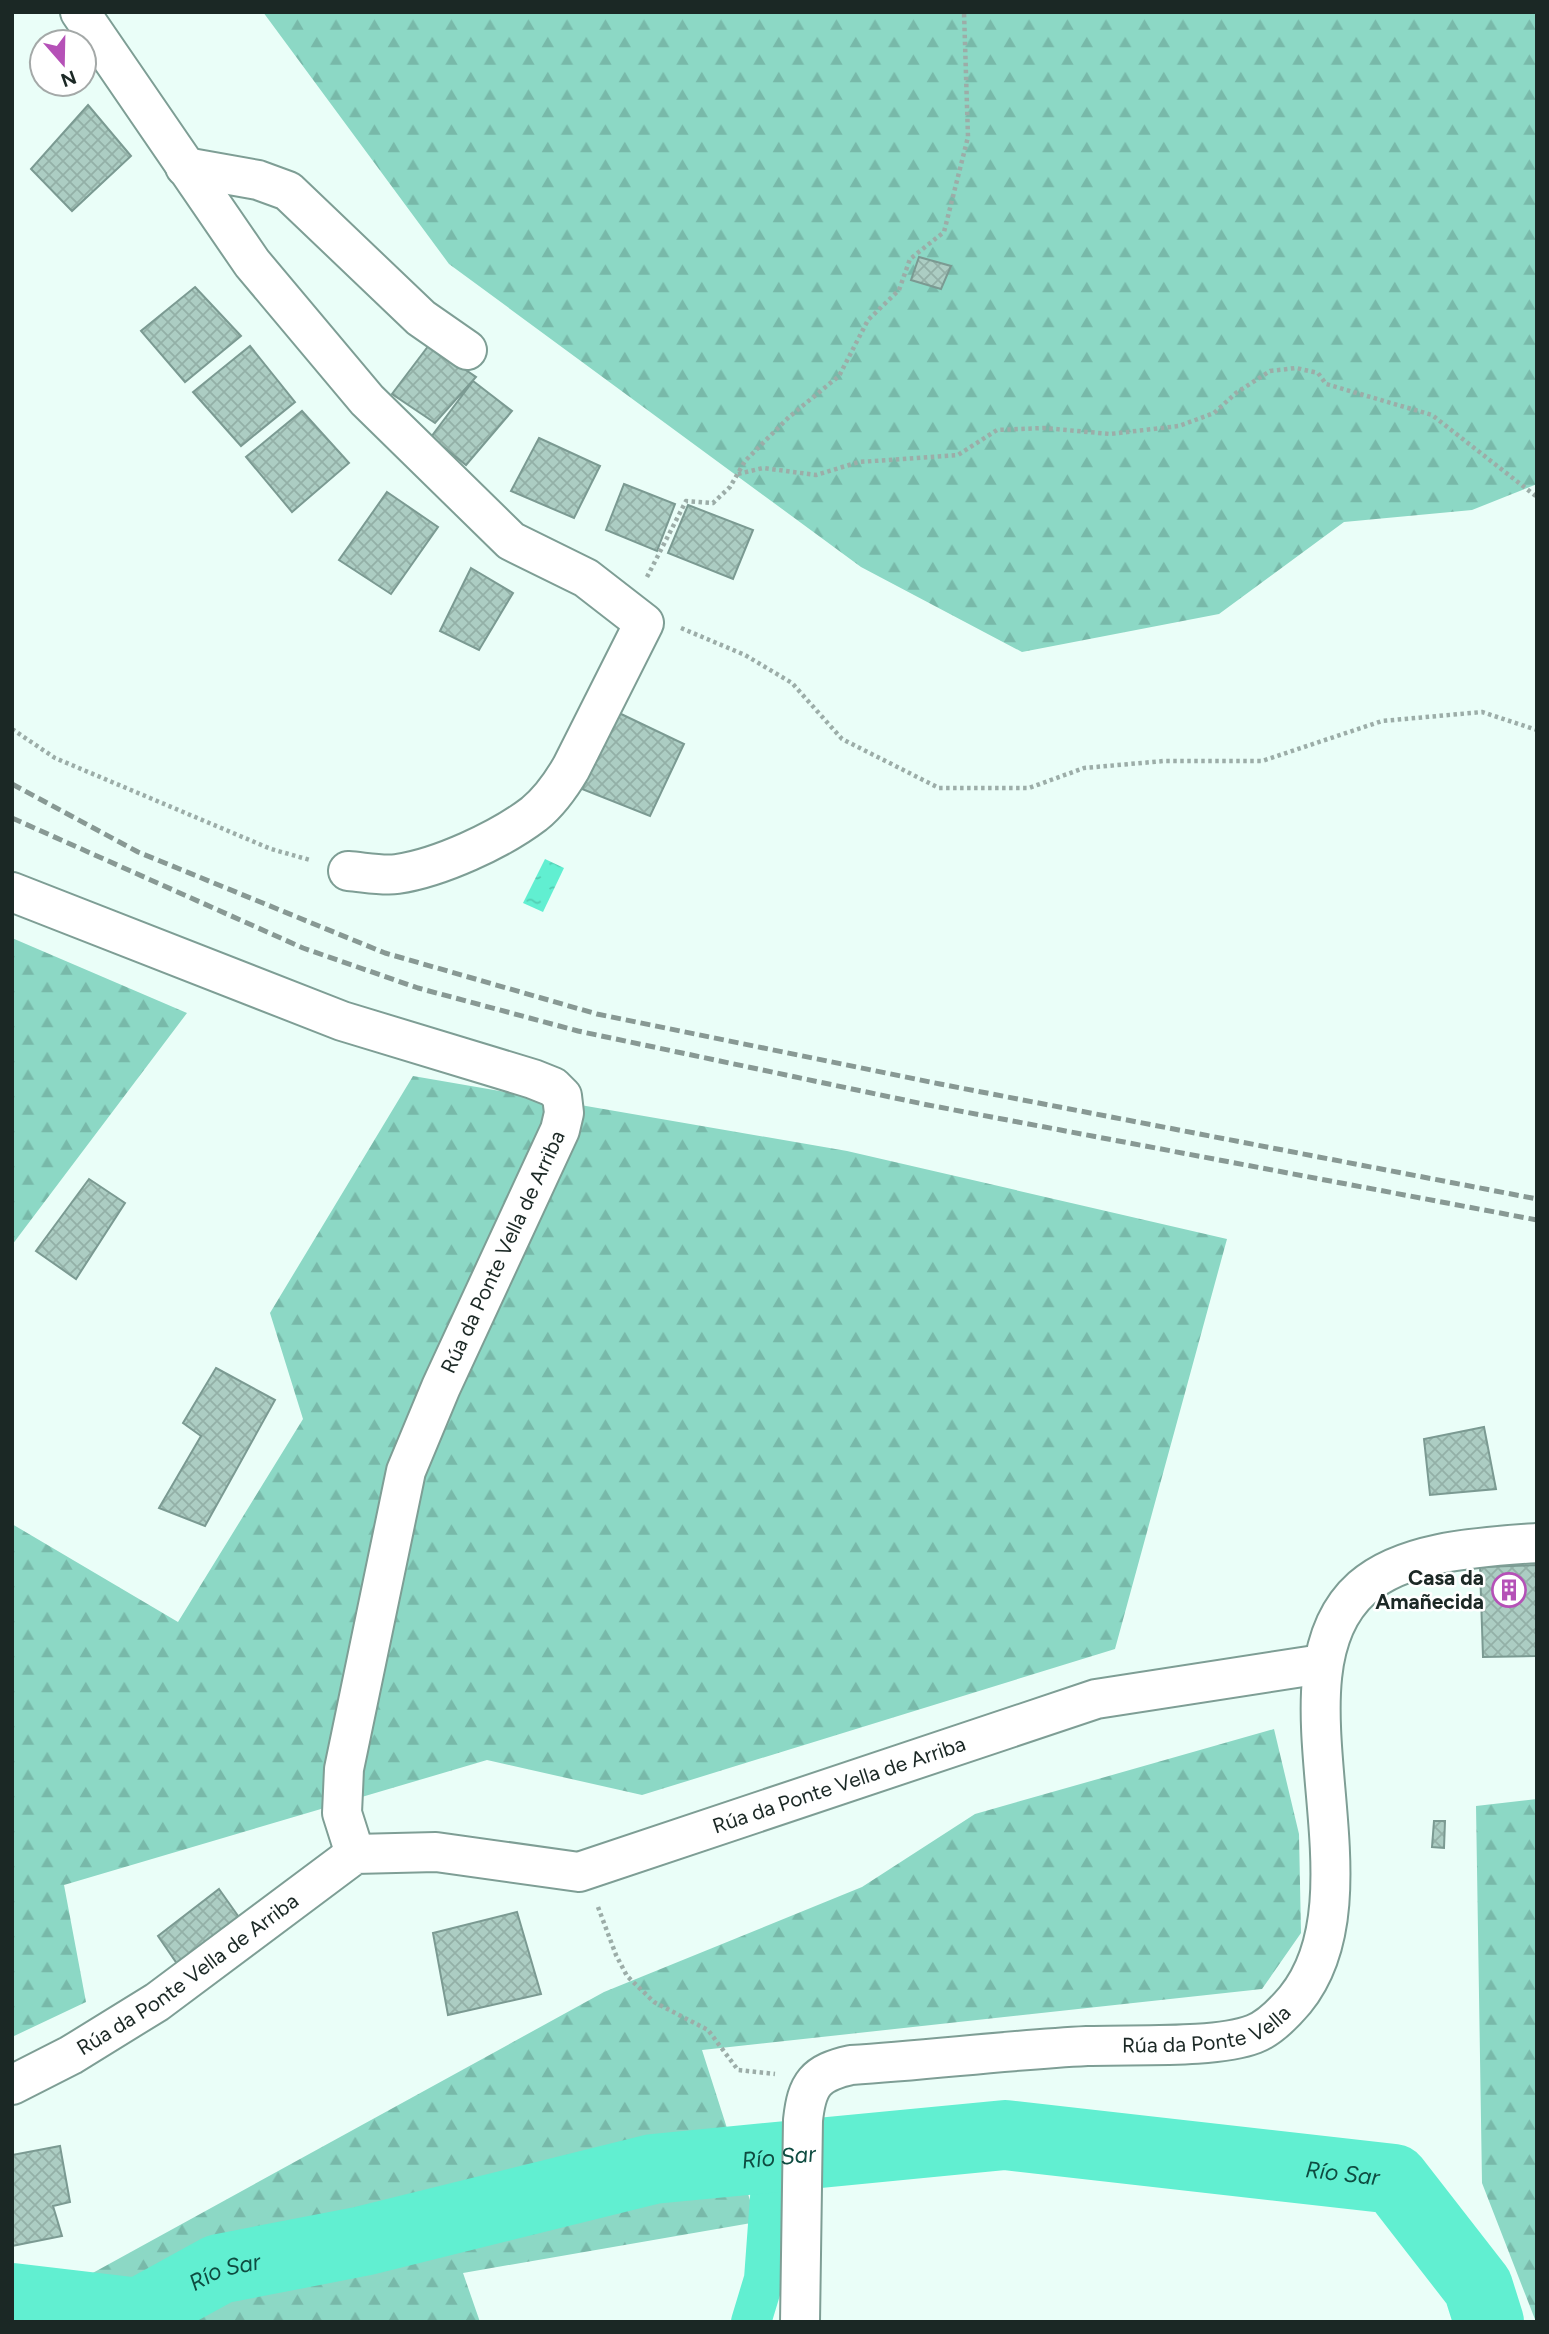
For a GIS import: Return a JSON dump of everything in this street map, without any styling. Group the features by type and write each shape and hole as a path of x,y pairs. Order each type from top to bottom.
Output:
{"street":[{"path":"80,12 252,263 367,400 511,541 586,578 637,617 571,768 558,790 534,814 489,842 427,866 395,874 348,871"},
{"path":"185,167 258,180 288,191 421,318 467,350"},
{"name":"Rúa da Ponte Vella de Arriba","path":"12,892 342,1021 533,1079 553,1087 562,1096 564,1113 560,1130 541,1176 441,1387 405,1471 344,1769 342,1813 355,1854"},
{"path":"1322,1664 1340,1611 1364,1586 1415,1559 1468,1548 1537,1543"},
{"name":"Rúa da Ponte Vella de Arriba","path":"12,2084 71,2054 157,2002 355,1854 436,1853 579,1872 1096,1699 1322,1664"},
{"name":"Rúa da Ponte Vella","path":"815,2081 831,2070 851,2065 1026,2049 1218,2042 1255,2034 1284,2014 1306,1987 1324,1946 1330,1899 1322,1664"},
{"path":"800,2322 803,2120 805,2097 815,2081"}],"path":[{"path":"964,12 968,137 944,232 910,259 899,290 868,320 839,376 789,417 744,461 738,474 713,503 685,501 648,572 637,617 664,620 746,656 792,683 842,739 939,788 1029,788 1084,768 1164,761 1262,761 1382,721 1482,712 1537,730"},
{"path":"738,474 763,468 816,475 859,462 958,455 997,430 1044,428 1110,434 1179,426 1214,413 1236,393 1270,371 1296,368 1318,373 1326,384 1432,415 1537,497"},
{"path":"12,729 55,758 177,811 271,849 348,871"},
{"path":"579,1872 589,1884 621,1966 654,2002 708,2030 738,2070 815,2081"}],"green space":[{"path":"263,12 1537,12 1537,484 1472,510 1344,522 1219,614 1022,652 861,567 449,264"},
{"path":"12,938 187,1013 12,1245"},
{"path":"413,1076 847,1151 1227,1239 1115,1649 642,1795 487,1760 64,1885 86,2002 12,2037 12,1524 178,1622 303,1419 270,1313"},
{"path":"1274,1729 1299,1834 1301,1933 1262,1989 702,2050 757,2222 463,2273 480,2322 12,2322 12,2269 69,2286 604,1992 862,1887 975,1814"},
{"path":"1537,1799 1536,2322 1482,2183 1476,1806"}],"water":[{"path":"545,859 564,868 543,912 523,903"}],"building":[{"path":"88,105 131,156 72,211 31,169"},
{"path":"919,257 951,266 941,289 911,280"},
{"path":"195,287 241,336 185,382 141,331"},
{"path":"429,345 476,377 435,423 392,394"},
{"path":"250,346 295,402 241,446 193,392"},
{"path":"473,381 512,411 466,465 431,437"},
{"path":"302,411 349,463 292,512 246,457"},
{"path":"539,438 600,466 574,518 511,491"},
{"path":"624,484 675,504 657,551 606,530"},
{"path":"387,492 438,527 391,594 339,560"},
{"path":"688,505 753,530 733,579 668,553"},
{"path":"471,568 513,593 479,650 440,631"},
{"path":"619,713 684,744 650,816 582,789"},
{"path":"89,1179 125,1203 76,1279 36,1251"},
{"path":"216,1368 275,1400 205,1526 159,1508 201,1436 183,1423"},
{"path":"1484,1427 1496,1489 1430,1495 1424,1439"},
{"name":"Casa da Amañecida","path":"1537,1565 1536,1656 1483,1657 1480,1567"},
{"path":"1434,1821 1445,1821 1444,1848 1432,1847"},
{"path":"219,1889 243,1923 180,1968 158,1936"},
{"path":"517,1912 541,1994 448,2015 433,1933"},
{"path":"60,2146 70,2202 53,2206 62,2236 12,2246 12,2155"}],"waterway":[{"name":"Río Sar","path":"12,2298 139,2313 219,2269 363,2241 653,2169 1005,2135 1394,2179 1478,2287 1489,2322"},
{"path":"751,2322 764,2279 773,2157"}],"railway":[{"path":"12,784 138,852 385,953 597,1014 940,1084 1537,1199"},
{"path":"12,818 303,948 418,988 578,1031 928,1105 1537,1220"}],"place":[{"name":"Casa da Amañecida","path":"1509,1590"}]}
